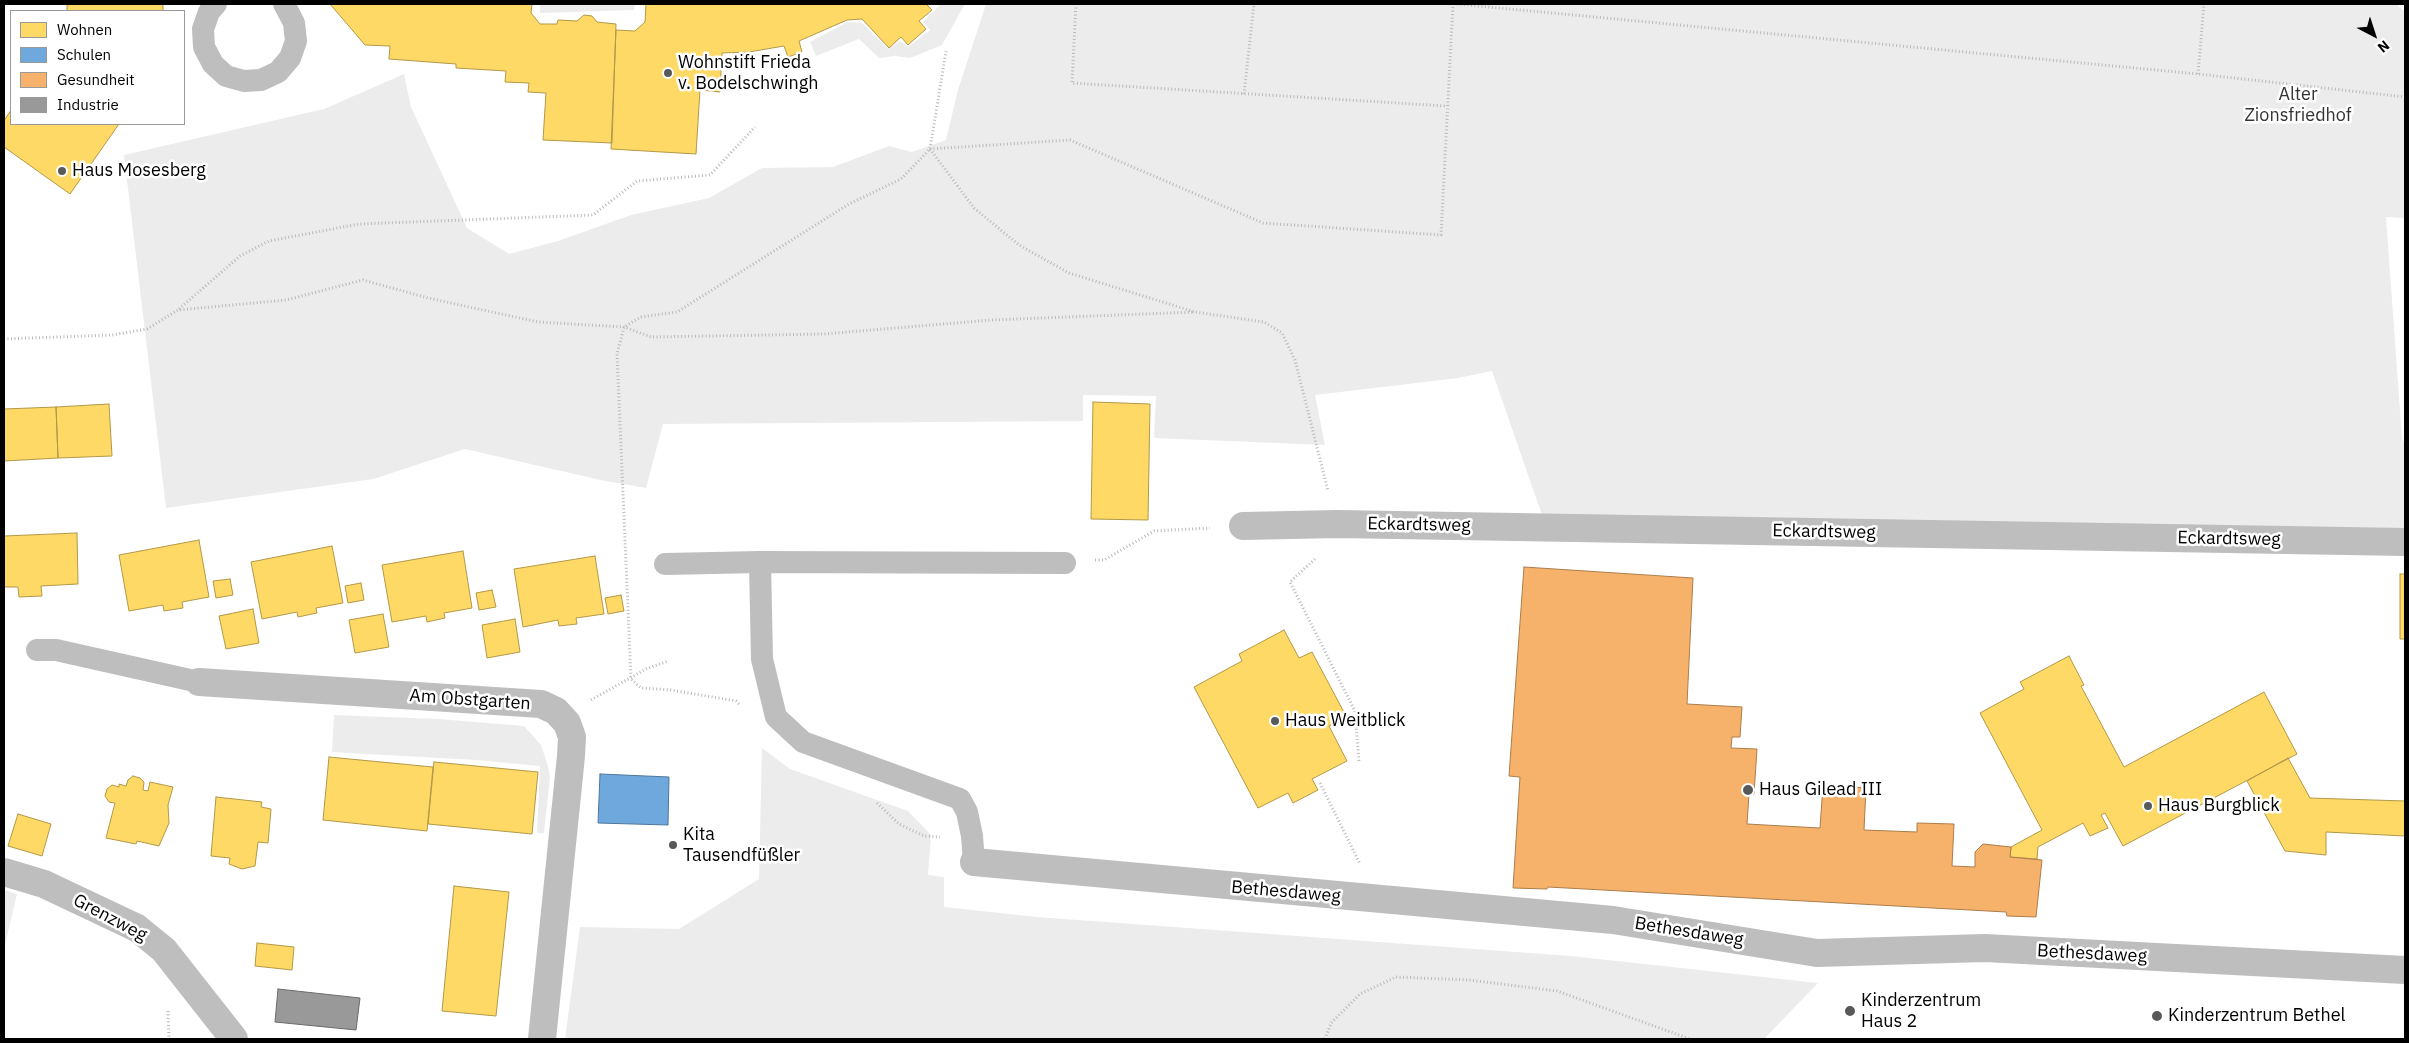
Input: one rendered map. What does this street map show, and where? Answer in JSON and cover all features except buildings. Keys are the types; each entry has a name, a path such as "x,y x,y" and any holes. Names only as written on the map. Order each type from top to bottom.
{"street":[{"name":"Eckardtsweg","path":"1243,526 1336,524 2405,542"},
{"name":"Am Obstgarten","path":"199,682 541,704 556,711 567,723"},
{"path":"542,1039 572,756 572,737 567,723"},
{"name":"Bethesdaweg","path":"974,862 1613,920 1817,953 1986,948 2405,970"},
{"name":"Grenzweg","path":"4,872 44,884 137,928 164,950 234,1039"}],"lane":[{"path":"216,4 209,12 203,29 204,48 212,64 226,76 244,82 261,80 278,72 290,58 296,41 294,22 284,4"},
{"path":"760,562 762,659 776,717 803,742 960,799 967,812 972,836 974,862"},
{"path":"665,564 760,562 1064,563"},
{"path":"37,650 56,650 199,682"}],"path":[{"path":"1076,4 1072,84 1446,106"},
{"path":"1244,94 1254,4"},
{"path":"930,149 1070,140 1263,223 1441,235 1446,106 1455,4 2198,74 2405,97"},
{"path":"2198,74 2204,4"},
{"path":"631,679 618,354 624,328 641,317 678,312 849,204 901,179 930,149 946,51"},
{"path":"4,339 112,335 147,328 178,310 240,256 269,241 359,224 593,215 637,181 710,175 755,127"},
{"path":"930,149 974,208 1019,245 1069,273 1195,312 1264,322 1282,333 1295,360 1336,524 1324,550 1290,582 1355,711 1359,762"},
{"path":"178,310 286,300 363,280 428,298 538,322 624,328 652,337 824,334 991,320 1195,312"},
{"path":"1064,563 1086,559 1104,560 1154,531 1243,526"},
{"path":"567,723 591,701 646,669 668,661"},
{"path":"1320,783 1378,900"},
{"path":"872,797 881,809 899,824 924,836 946,838"},
{"path":"1325,1039 1331,1023 1360,994 1396,977 1469,980 1557,991 1690,1039"}],"green space":[{"path":"540,4 635,4 634,10 540,13"},
{"path":"941,4 965,4 942,45 910,58 895,56 879,58 859,39 816,56 810,42 848,22 862,23 888,49 900,41 908,47 930,30 923,22"},
{"name":"Alter Zionsfriedhof","path":"986,4 2396,4 2405,12 2405,218 2386,217 2402,439 2405,443 2405,536 1543,518 1492,371 1458,378 1315,395 1325,445 1154,438 1156,396 1083,395 1083,421 663,424 646,488 605,481 465,449 373,479 166,508 124,155 324,109 404,74 411,107 467,228 509,254 558,241 631,215 709,198 762,168 833,167 889,146 912,152 946,140 958,90"},
{"path":"334,715 438,719 524,726 541,745 548,766 550,778 544,833 537,833 540,766 476,760 332,752"},
{"path":"762,748 790,769 908,811 931,835 928,875 944,877 944,907 1037,917 1571,956 1818,983 1764,1039 565,1039 580,927 679,929 759,879"},
{"path":"4,890 17,894 4,949"}],"place":[{"name":"Wohnstift Frieda v. Bodelschwingh","path":"668,73"},
{"name":"Haus Mosesberg","path":"62,171"},
{"name":"Haus Weitblick","path":"1275,721"},
{"name":"Haus Gilead III","path":"1748,790"},
{"name":"Haus Burgblick","path":"2148,806"},
{"name":"Kita Tausendfüßler","path":"673,845"},
{"name":"Kinderzentrum Haus 2","path":"1850,1011"},
{"name":"Kinderzentrum Bethel","path":"2157,1016"}]}
